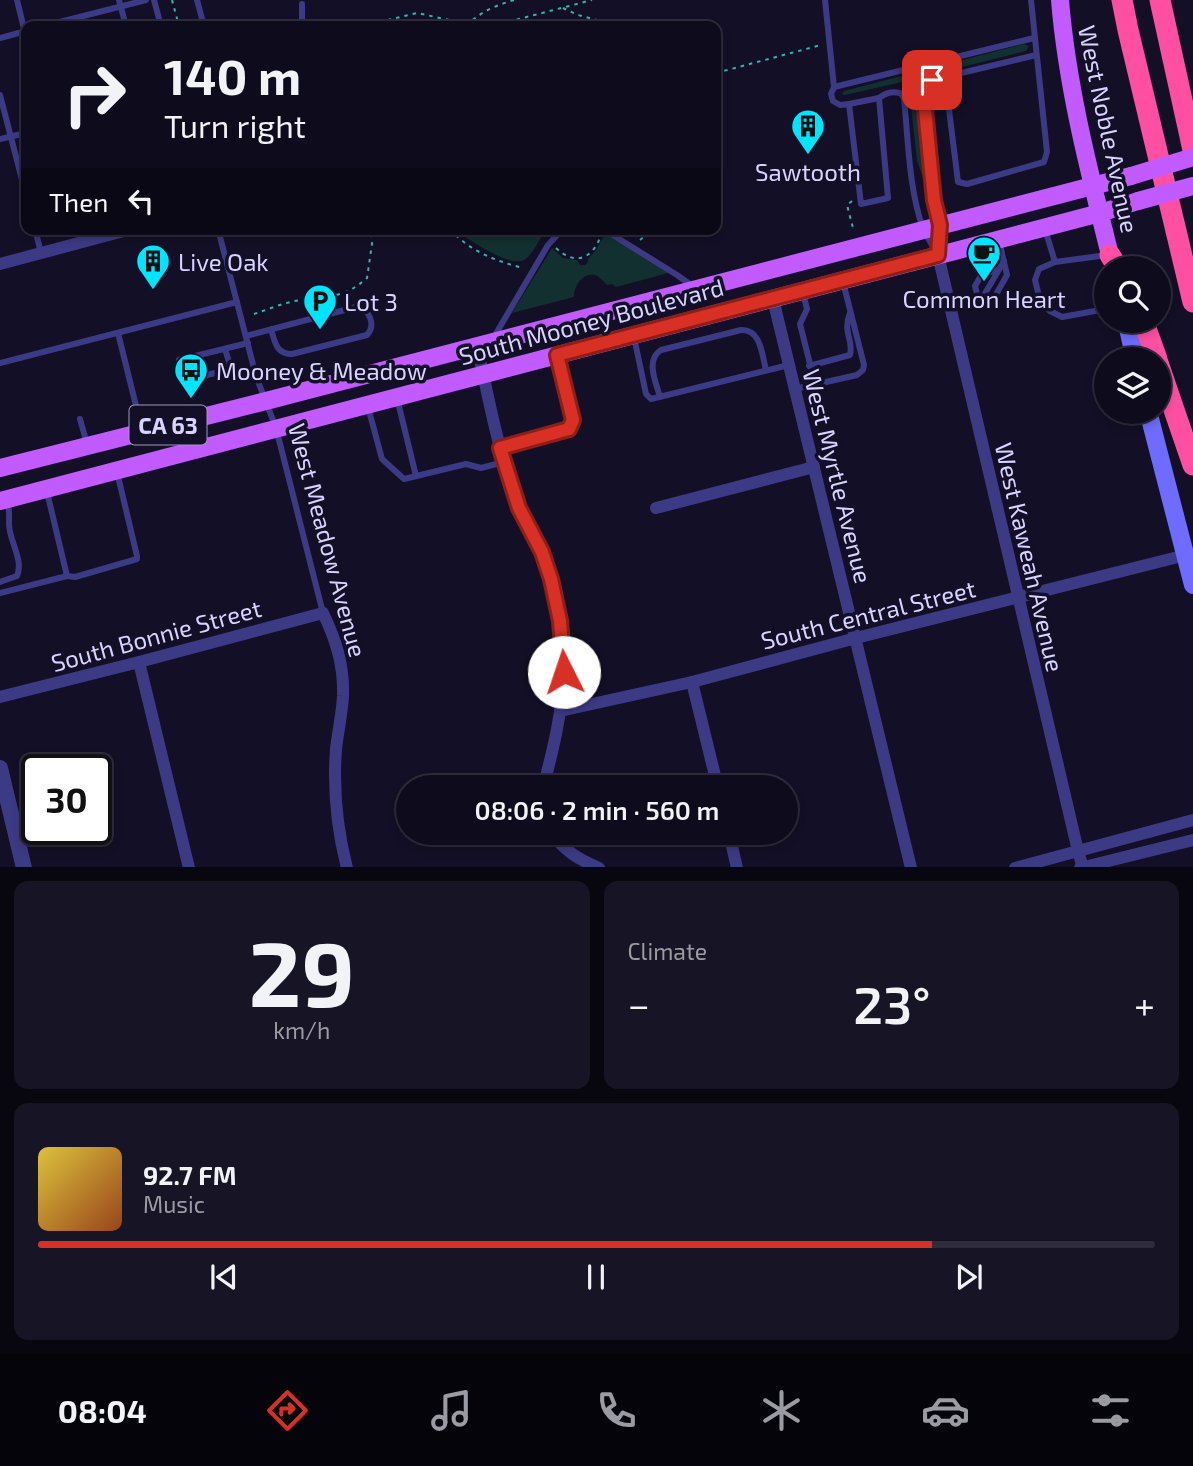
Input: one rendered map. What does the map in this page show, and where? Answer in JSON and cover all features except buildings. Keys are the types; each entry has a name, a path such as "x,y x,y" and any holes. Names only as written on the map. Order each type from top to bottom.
{"highway":[{"path":"1122,0 1193,302"},
{"path":"1160,0 1193,150"},
{"path":"1171,400 1193,465"}],"main road":[{"name":"West Noble Avenue","path":"1060,0 1074,101 1112,256"},
{"name":"South Mooney Boulevard","path":"0,468 1132,176 1193,157"},
{"name":"South Mooney Boulevard","path":"4,500 1100,213 1193,186"},
{"path":"1151,424 1193,585"}],"street":[{"path":"0,264 108,235"},
{"name":"West Kaweah Avenue","path":"938,255 1082,867"},
{"name":"West Myrtle Avenue","path":"773,299 911,867"},
{"path":"484,344 483,374 500,448 519,508 542,552 560,621 564,672 560,710 547,775"},
{"path":"656,508 814,467"},
{"name":"South Central Street","path":"560,710 692,682 1186,555"},
{"name":"South Bonnie Street","path":"0,697 323,613"},
{"name":"West Meadow Avenue","path":"323,613 336,641 343,676 336,750 335,798 346,867"},
{"path":"139,662 189,867"},
{"path":"692,682 715,775"},
{"path":"1,775 24,867"},
{"path":"1015,867 1193,820"},
{"path":"1082,867 1193,840"},
{"path":"560,845 575,856 599,867"},
{"path":"732,845 737,867"}],"lane":[{"path":"17,0 23,21"},
{"path":"61,21 120,3 146,0"},
{"path":"154,0 160,21"},
{"path":"197,0 203,21"},
{"path":"825,0 834,87 831,94 833,102 840,105 849,104 879,98 885,93 893,92 900,93 904,98 910,165 917,204 932,227 938,255"},
{"path":"945,77 958,182 967,184 1044,162 1047,152 1031,0"},
{"path":"120,3 125,21"},
{"path":"301,21 302,4"},
{"path":"0,38 21,34"},
{"path":"834,87 1034,38"},
{"path":"938,255 932,227 934,200 923,89 932,80 1036,55"},
{"path":"0,95 21,176"},
{"path":"849,104 861,204 888,198 879,98"},
{"path":"0,139 21,134"},
{"path":"1045,227 1055,262"},
{"path":"36,235 41,253"},
{"name":"West Meadow Avenue","path":"220,235 257,376 276,428 323,613"},
{"path":"484,344 557,235"},
{"path":"613,235 696,289"},
{"path":"950,309 994,298 1007,275 998,239"},
{"path":"979,302 1004,261"},
{"path":"1094,263 1055,262 1039,269 1035,280 1041,304 1050,311 1062,317 1094,311"},
{"path":"979,302 975,286 982,274 998,270"},
{"path":"795,389 857,375 863,370 842,281"},
{"path":"802,291 807,309 800,324 809,366 817,384"},
{"path":"0,363 237,302"},
{"path":"225,348 230,365 227,369 187,380 183,378 179,360 225,348 271,329 356,307 367,311 372,327 367,335 292,354 279,351 271,329"},
{"path":"809,366 850,355 846,323 850,313"},
{"path":"658,398 652,364 656,354 728,333 745,329 754,333 766,370"},
{"path":"118,333 143,432"},
{"path":"633,335 648,398 658,398 789,365"},
{"path":"500,448 569,429 572,425 557,355"},
{"path":"397,397 416,476"},
{"path":"368,405 382,459 404,479 466,464 481,467 504,461"},
{"path":"80,419 87,446"},
{"path":"0,593 67,576 75,577 137,559 117,470"},
{"path":"46,488 67,576"},
{"path":"0,582 16,576 20,565 9,524 10,511 4,500"}],"path":[{"path":"172,0 178,21"},
{"path":"473,21 488,10 514,0"},
{"path":"574,0 575,5"},
{"path":"511,21 592,0"},
{"path":"562,8 597,21"},
{"path":"383,21 417,13 452,21"},
{"path":"721,72 829,43"},
{"path":"853,228 847,205 860,196"},
{"path":"254,314 300,300 337,296 357,287 367,278 371,235"},
{"path":"456,235 477,251 504,264 524,269"},
{"path":"550,242 566,257 579,258 586,256 596,247 601,235"},
{"path":"640,240 646,235"}],"green space":[{"path":"1024,44 1029,46 1026,51 926,76 918,81 915,88 925,183 917,161 909,88 906,84 902,82 842,94 844,91"},
{"path":"542,235 530,254 524,260 518,261 493,254 464,236"},
{"path":"607,235 672,272 616,287 607,285 598,276 588,275 578,284 574,297 512,313 552,248 563,258 577,260 580,265 585,265"}],"place":[{"name":"Sawtooth","path":"808,156"},
{"name":"Common Heart","path":"984,283"},
{"name":"Live Oak","path":"153,291"},
{"name":"Lot 3","path":"320,331"},
{"name":"Mooney & Meadow","path":"191,400"}],"route":[{"path":"564,672 560,621 551,579 542,552 519,508 500,448 569,429 572,425 557,355 938,255 940,225 934,200 923,89 932,80"}]}
